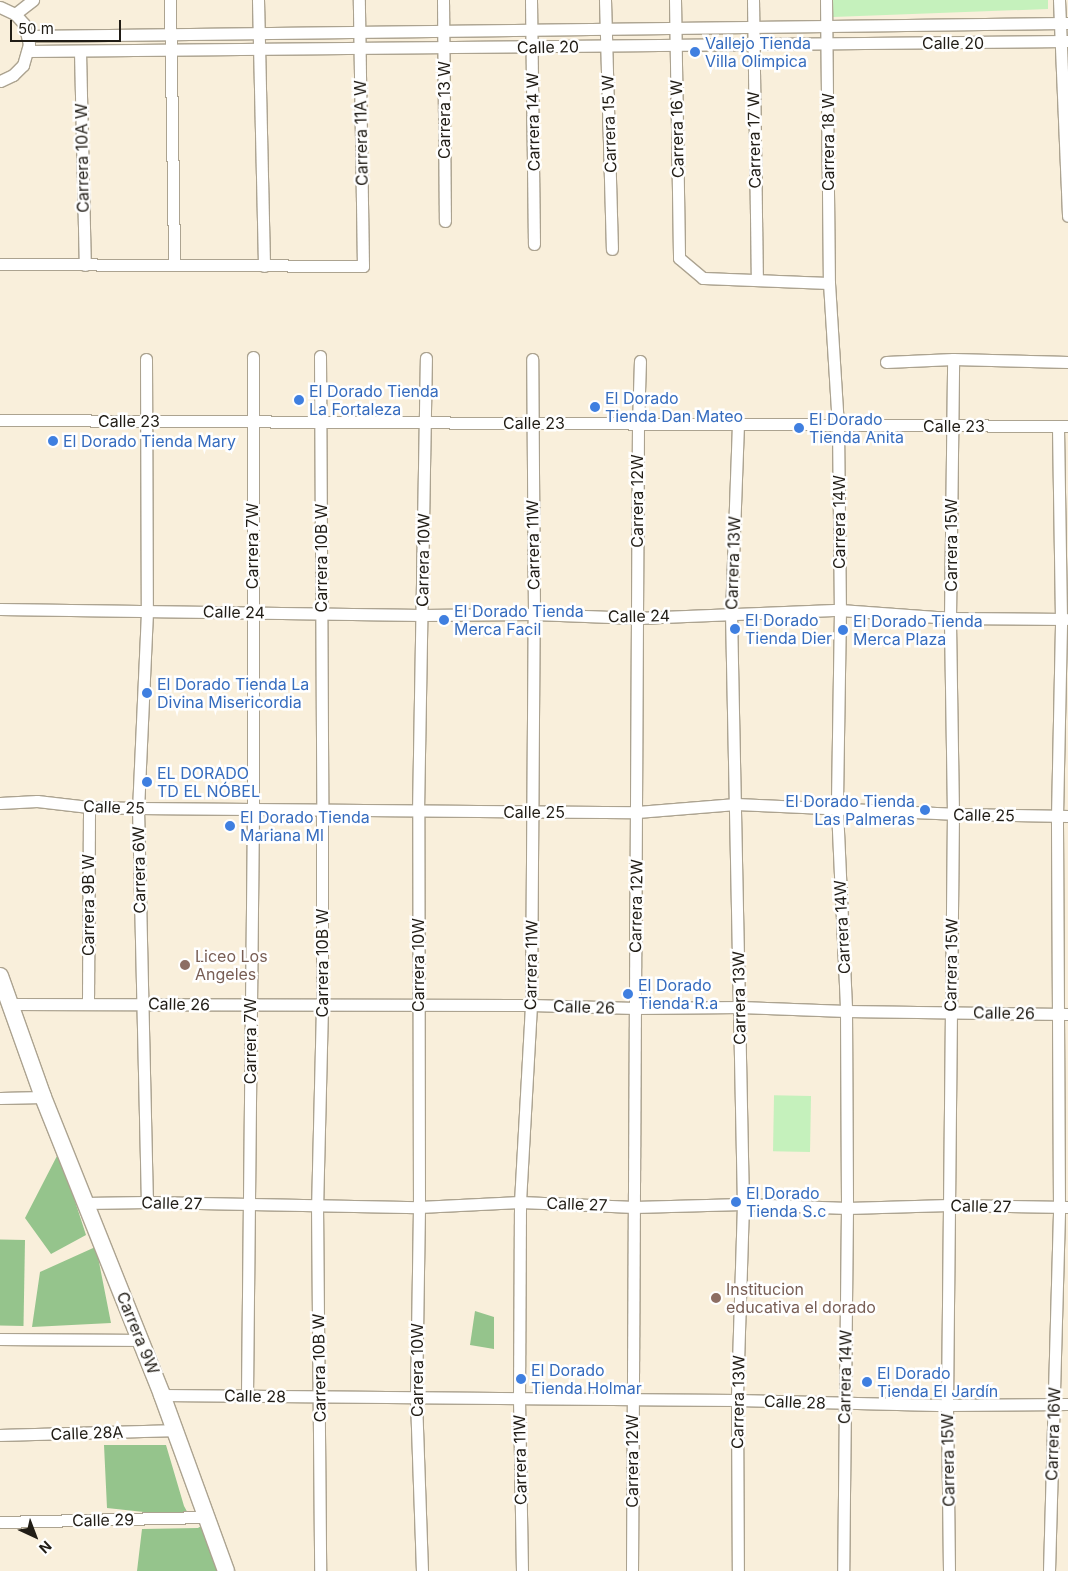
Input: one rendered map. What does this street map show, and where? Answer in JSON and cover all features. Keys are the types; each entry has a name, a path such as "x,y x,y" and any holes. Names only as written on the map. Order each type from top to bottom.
{"main road":[{"name":"Carrera 9W","path":"0,976 43,1097 162,1395 226,1571"}],"street":[{"path":"0,81 13,75 23,65 28,52 28,36 24,24 15,14 0,7 9,0"},
{"path":"15,14 32,0"},
{"path":"170,0 174,265"},
{"path":"0,264 264,266 258,0"},
{"name":"Carrera 11A W","path":"264,266 363,266 359,0"},
{"name":"Carrera 13 W","path":"443,0 445,221"},
{"name":"Carrera 14 W","path":"532,0 534,244"},
{"name":"Carrera 15 W","path":"605,0 612,249"},
{"name":"Carrera 16 W","path":"675,0 679,258 703,278 757,279"},
{"name":"Carrera 17 W","path":"753,0 757,279"},
{"name":"Carrera 18 W","path":"826,0 829,283"},
{"path":"1059,0 1064,23 1065,42 1068,216"},
{"name":"Calle 20","path":"28,36 1064,23"},
{"path":"985,24 986,42"},
{"path":"915,43 916,25"},
{"name":"Calle 20","path":"28,52 1065,42"},
{"name":"Carrera 10A W","path":"80,51 85,265"},
{"path":"757,279 829,283"},
{"name":"Carrera 14W","path":"829,283 834,328 838,425 840,610 837,809 846,1011 847,1208 843,1571"},
{"name":"Carrera 10B W","path":"320,356 322,1006 317,1204 320,1571"},
{"name":"Carrera 7W","path":"247,1394 253,809 253,357"},
{"name":"Carrera 10W","path":"422,1571 416,1399 419,1206 418,812 426,358"},
{"path":"886,362 953,358 1068,362"},
{"name":"Carrera 15W","path":"949,1571 947,1405 953,814 950,618 953,358"},
{"name":"Carrera 6W","path":"146,359 147,612 138,808 147,1202"},
{"name":"Carrera 11W","path":"522,1571 519,1398 520,1202 531,1005 534,614 532,359"},
{"name":"Carrera 12W","path":"632,1571 638,424 640,361"},
{"name":"Calle 23","path":"0,420 1063,426"},
{"name":"Carrera 13W","path":"738,424 731,613 743,1204 737,1400 738,1571"},
{"name":"Carrera 16W","path":"1049,1571 1063,1207 1063,426"},
{"name":"Calle 24","path":"0,609 422,615 534,614 637,618 840,610 950,618 1064,619"},
{"name":"Calle 25","path":"0,803 37,802 89,807 418,812 637,812 736,804 953,814 1062,816"},
{"name":"Carrera 9B W","path":"88,1003 89,807"},
{"name":"Calle 26","path":"10,1004 88,1003 251,1006 531,1005 635,1008 740,1007 846,1011 1062,1014"},
{"path":"0,1098 43,1097"},
{"name":"Calle 27","path":"85,1204 147,1202 419,1206 520,1202 634,1207 743,1204 847,1208 949,1205 1063,1207"},
{"path":"0,1339 140,1340"},
{"name":"Calle 28","path":"162,1395 247,1394 416,1399 737,1400 947,1405 1068,1404"},
{"name":"Calle 28A","path":"0,1435 174,1430"},
{"name":"Calle 29","path":"0,1522 206,1517"}],"green space":[{"path":"833,0 1048,0 1048,9 833,17"},
{"path":"774,1095 811,1096 810,1152 773,1151"},
{"path":"58,1154 76,1180 73,1195 86,1235 51,1254 25,1218"},
{"path":"0,1240 25,1240 23,1326 0,1326"},
{"path":"102,1244 98,1257 111,1323 32,1327 40,1272"},
{"path":"475,1311 494,1317 494,1349 470,1345"},
{"path":"104,1445 166,1445 184,1506 190,1517 107,1508"},
{"path":"206,1523 224,1571 137,1571 142,1529 198,1528"}],"place":[{"name":"Vallejo Tienda Villa Olimpica","path":"695,52"},
{"name":"El Dorado Tienda La Fortaleza","path":"299,400"},
{"name":"El Dorado Tienda Dan Mateo","path":"595,407"},
{"name":"El Dorado Tienda Anita","path":"799,428"},
{"name":"El Dorado Tienda Mary","path":"53,441"},
{"name":"El Dorado Tienda Merca Facil","path":"444,620"},
{"name":"El Dorado Tienda Dier","path":"735,629"},
{"name":"El Dorado Tienda Merca Plaza","path":"843,630"},
{"name":"El Dorado Tienda La Divina Misericordia","path":"147,693"},
{"name":"EL DORADO TD EL NÓBEL","path":"147,782"},
{"name":"El Dorado Tienda Las Palmeras","path":"925,810"},
{"name":"El Dorado Tienda Mariana Ml","path":"230,826"},
{"name":"Liceo Los Angeles","path":"185,965"},
{"name":"El Dorado Tienda R.a","path":"628,994"},
{"name":"El Dorado Tienda S.c","path":"736,1202"},
{"name":"Institucion educativa el dorado","path":"716,1298"},
{"name":"El Dorado Tienda Holmar","path":"521,1379"},
{"name":"El Dorado Tienda El Jardín","path":"867,1382"}]}
